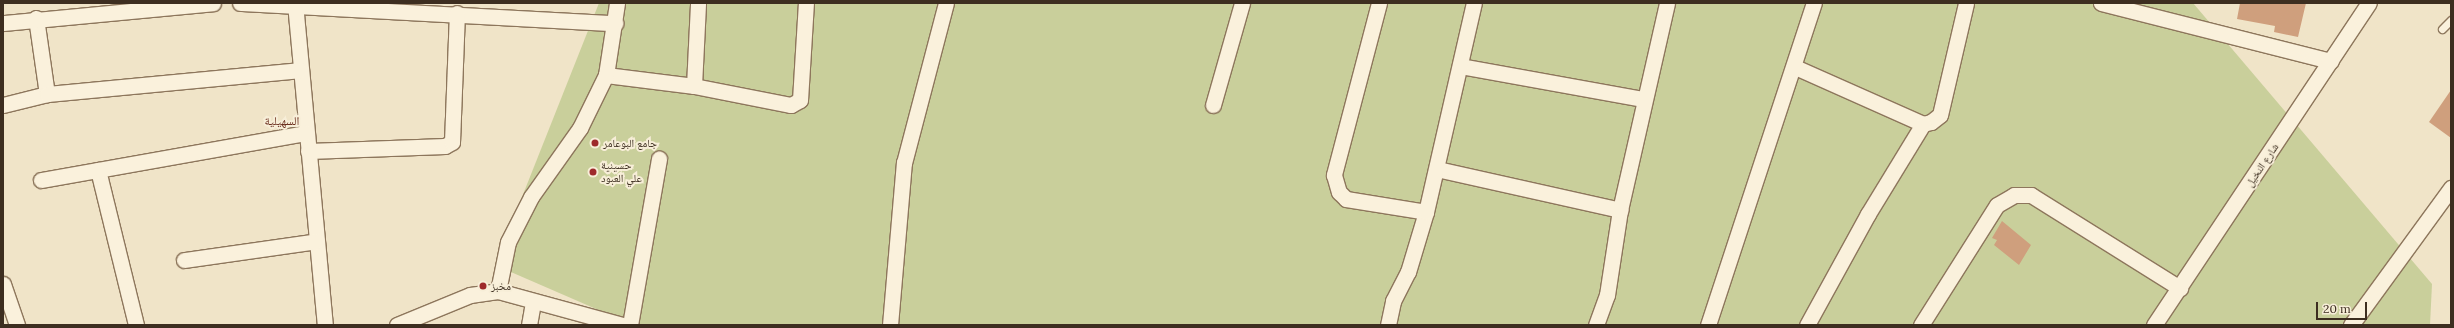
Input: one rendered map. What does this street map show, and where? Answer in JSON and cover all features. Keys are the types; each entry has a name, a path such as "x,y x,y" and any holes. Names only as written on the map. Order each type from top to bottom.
{"street":[{"path":"3,23 36,18 213,3"},
{"path":"240,3 295,3 615,23"},
{"path":"295,3 299,70 325,325"},
{"path":"498,291 511,236 530,197 580,128 606,75 617,3"},
{"path":"694,86 698,3"},
{"path":"606,75 694,86 791,105 800,100 806,3"},
{"path":"890,325 904,163 946,3"},
{"path":"1213,105 1242,3"},
{"path":"1379,3 1334,175 1339,192 1346,199 1426,212"},
{"path":"1388,325 1389,311 1408,272 1426,212 1474,3"},
{"path":"1596,325 1607,295 1620,210 1643,99 1667,3"},
{"path":"1708,325 1795,67 1814,3"},
{"path":"1808,325 1868,214 1924,124 1940,115 1966,3"},
{"path":"2101,3 2331,61"},
{"name":"شارع النخيل","path":"2154,325 2369,3"},
{"path":"308,150 445,146 452,142 457,13"},
{"path":"36,18 46,94"},
{"path":"1460,66 1643,99"},
{"path":"1795,67 1924,124"},
{"path":"3,105 46,94 299,70"},
{"path":"41,180 306,134"},
{"path":"630,325 659,159"},
{"path":"1437,169 1620,210"},
{"path":"98,170 136,325"},
{"path":"2351,325 2451,188"},
{"path":"1921,325 1997,206 2014,195 2030,195 2180,288"},
{"path":"184,260 317,242"},
{"path":"3,284 17,325"},
{"path":"403,324 470,295 498,291 533,302 622,325"},
{"path":"529,325 533,302"}],"lane":[{"path":"2442,29 2451,20"}],"green space":[{"path":"599,3 2193,3 2432,284 2430,325 633,325 495,265"}],"building":[{"path":"2240,3 2306,3 2298,37 2274,32 2275,26 2237,19"},
{"path":"2451,90 2451,138 2429,122"},
{"path":"2002,221 2031,245 2019,265 1994,245 1997,240 1992,238"}],"place":[{"name":"جامع البوعامر","path":"595,143"},
{"name":"حسينية علي العبود","path":"593,172"},
{"name":"مخبز","path":"483,286"}],"district":[{"name":"السهيلية","path":"282,121"}]}
